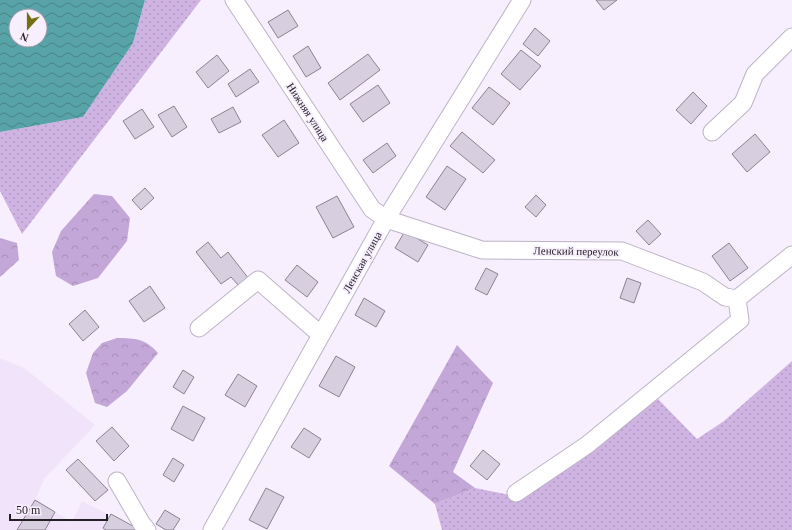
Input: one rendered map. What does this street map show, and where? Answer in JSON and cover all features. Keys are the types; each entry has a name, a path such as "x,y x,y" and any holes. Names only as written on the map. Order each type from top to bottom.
{"street":[{"name":"Нижняя улица","path":"234,0 372,209 386,219"},
{"name":"Ленская улица","path":"212,530 386,219 522,0"},
{"path":"712,132 743,103 755,74 792,37"},
{"name":"Ленский переулок","path":"386,219 482,250 622,252 703,282 725,297 737,300"},
{"path":"516,493 587,445 740,320 737,300 792,256"},
{"path":"199,328 258,280 321,335"},
{"path":"117,481 147,530"}],"shaded area":[{"path":"145,0 201,0 22,234 0,191 0,132 83,117 133,43"},
{"path":"0,358 24,368 95,425 44,479 35,500 72,522 82,501 140,530 0,530"},
{"path":"792,361 792,530 442,530 435,504 475,488 520,497 658,399 697,439 724,421"}],"green space":[{"path":"94,194 112,196 130,218 127,241 98,278 73,286 56,276 52,252 61,231"},
{"path":"0,238 17,243 19,260 0,277"},
{"path":"117,338 140,340 154,348 158,353 127,391 107,407 95,403 86,373 93,353 102,343"},
{"path":"457,345 493,383 453,472 475,488 435,504 389,466"}],"water":[{"path":"0,0 145,0 133,43 83,117 0,132"}],"building":[{"path":"596,0 617,0 604,10"},
{"path":"288,10 298,26 278,38 268,22"},
{"path":"535,28 550,41 538,56 523,44"},
{"path":"308,46 321,68 306,77 293,56"},
{"path":"521,50 541,66 520,90 501,74"},
{"path":"368,54 380,70 340,100 328,83"},
{"path":"217,55 229,71 208,88 196,72"},
{"path":"250,69 259,82 236,97 228,84"},
{"path":"378,85 390,103 363,122 350,104"},
{"path":"489,87 510,103 493,125 472,108"},
{"path":"693,92 707,106 691,124 676,110"},
{"path":"174,106 187,127 172,137 158,115"},
{"path":"233,107 241,122 219,133 211,119"},
{"path":"142,109 154,127 135,139 123,121"},
{"path":"284,120 299,143 278,157 262,135"},
{"path":"462,132 495,160 483,173 450,146"},
{"path":"755,134 770,152 747,172 732,154"},
{"path":"387,143 396,156 373,173 363,160"},
{"path":"447,166 466,179 445,210 426,197"},
{"path":"145,188 154,198 141,210 132,200"},
{"path":"536,195 546,205 536,217 525,207"},
{"path":"337,196 354,227 333,238 316,207"},
{"path":"648,220 661,234 649,245 636,231"},
{"path":"405,231 428,245 418,262 395,248"},
{"path":"208,242 221,258 228,252 249,279 239,286 231,277 221,284 196,252"},
{"path":"729,243 748,268 730,281 712,256"},
{"path":"297,265 318,282 307,297 285,280"},
{"path":"486,268 498,274 487,295 475,289"},
{"path":"627,278 641,283 634,303 620,298"},
{"path":"150,286 165,308 144,322 129,301"},
{"path":"364,298 385,311 376,327 355,315"},
{"path":"85,310 99,327 83,341 69,324"},
{"path":"336,356 355,367 339,397 319,386"},
{"path":"183,370 194,377 184,394 173,387"},
{"path":"238,374 257,386 245,407 225,395"},
{"path":"183,406 205,418 193,441 171,429"},
{"path":"112,427 129,446 114,461 96,441"},
{"path":"304,428 321,439 309,458 291,447"},
{"path":"483,450 500,464 487,480 470,466"},
{"path":"173,458 184,465 174,482 163,475"},
{"path":"78,459 108,490 95,501 66,470"},
{"path":"266,488 284,497 267,529 249,520"},
{"path":"35,500 55,512 45,530 17,530"},
{"path":"165,510 180,519 173,530 166,530 156,524"},
{"path":"111,514 140,530 106,530 103,528"}]}
